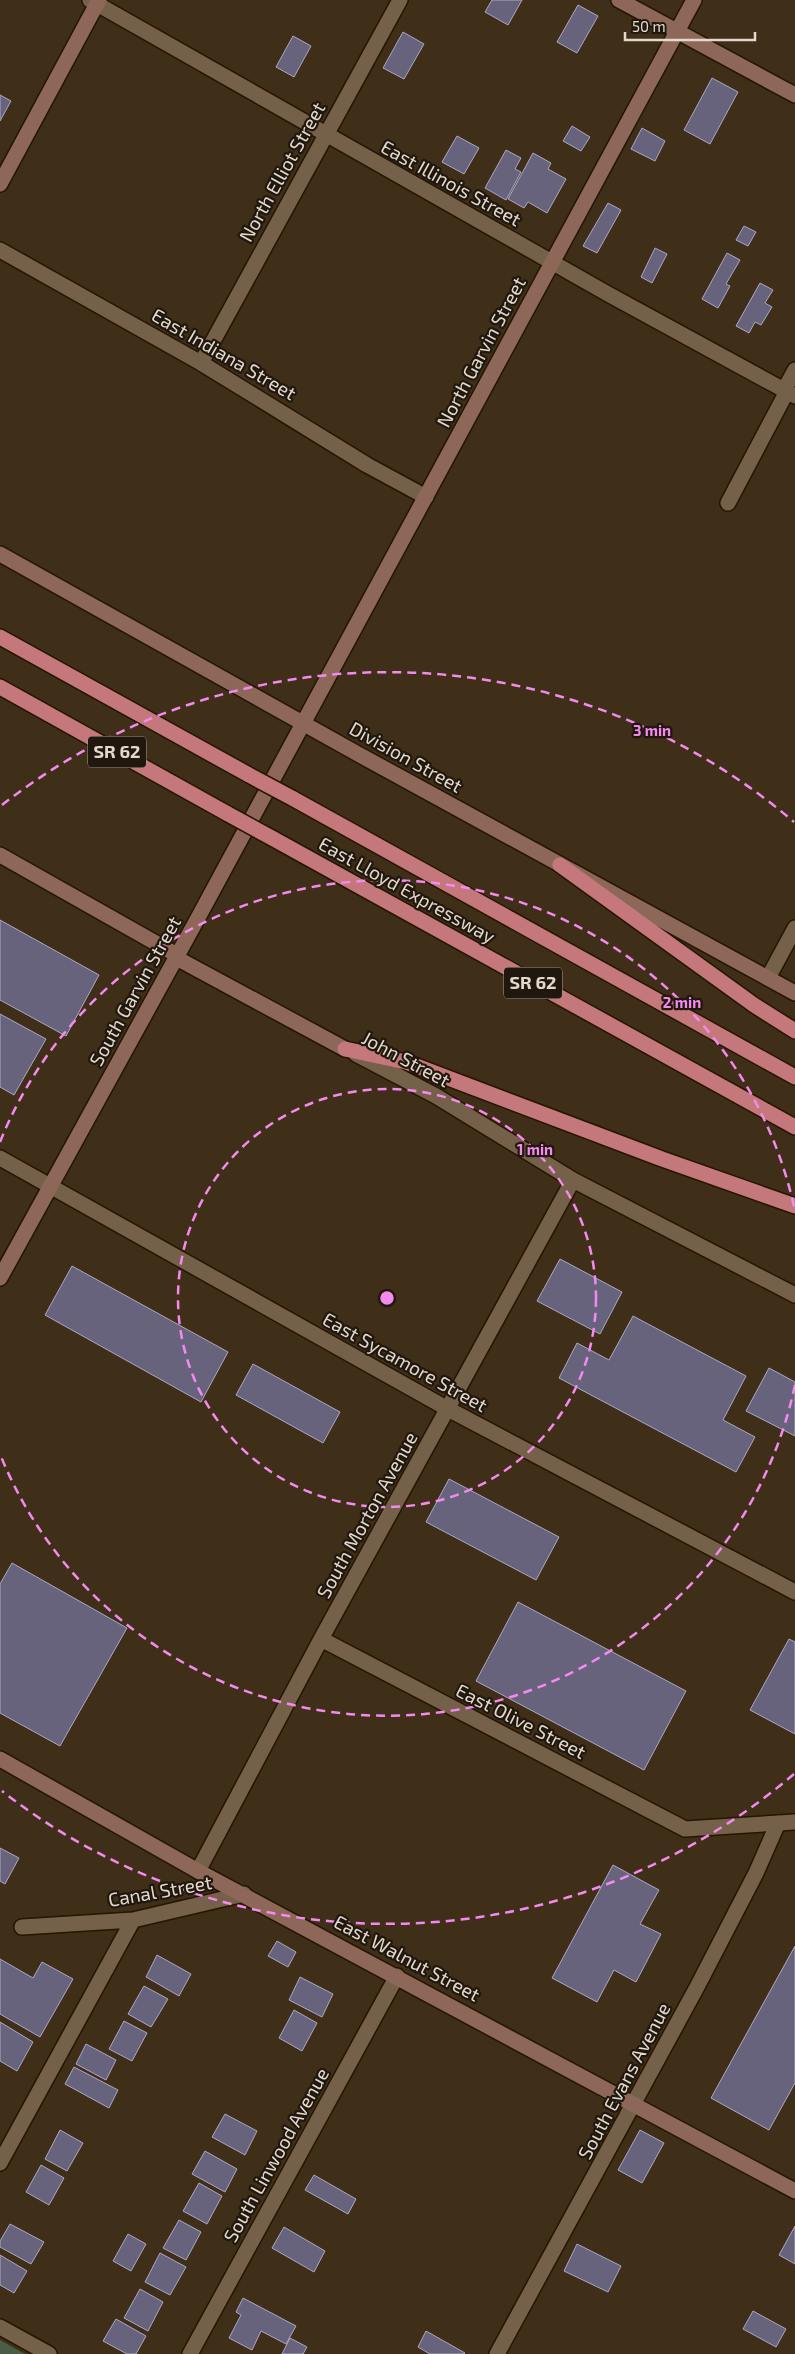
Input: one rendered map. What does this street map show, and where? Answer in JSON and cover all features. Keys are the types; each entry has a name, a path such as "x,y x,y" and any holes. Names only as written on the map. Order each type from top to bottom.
{"highway":[{"name":"East Lloyd Expressway","path":"0,637 795,1077"},
{"name":"East Lloyd Expressway","path":"3,688 795,1127"},
{"path":"560,864 754,1005 795,1031"},
{"path":"345,1049 406,1062 662,1159 795,1206"}],"main road":[{"path":"619,0 795,95"},
{"name":"North Garvin Street","path":"303,723 694,0"},
{"path":"0,184 95,1"},
{"name":"Division Street","path":"0,554 795,993"},
{"name":"South Garvin Street","path":"0,1278 303,723"},
{"name":"John Street","path":"0,855 177,955 182,961 345,1049"},
{"name":"East Walnut Street","path":"0,1759 198,1870 795,2191"}],"street":[{"name":"North Elliot Street","path":"201,363 400,0"},
{"name":"East Illinois Street","path":"95,1 325,135 552,263 790,393"},
{"name":"East Indiana Street","path":"0,250 201,363 367,465 426,496"},
{"path":"728,503 784,397 790,393 795,370"},
{"path":"768,978 795,928"},
{"name":"John Street","path":"345,1049 436,1096 574,1180 795,1295"},
{"name":"East Sycamore Street","path":"0,1158 448,1409 795,1592"},
{"name":"South Morton Avenue","path":"198,1870 321,1639 574,1180"},
{"name":"East Olive Street","path":"321,1639 686,1829 778,1823"},
{"path":"778,1823 795,1822"},
{"name":"South Evans Avenue","path":"497,2354 635,2104 756,1873 778,1823"},
{"name":"Canal Street","path":"22,1927 133,1920 244,1894"},
{"path":"0,2163 133,1920"},
{"name":"South Linwood Avenue","path":"190,2354 397,1976"},
{"path":"0,2327 50,2354"}],"green space":[{"path":"0,2340 25,2354 0,2354"}],"building":[{"path":"492,0 522,0 508,25 485,12"},
{"path":"578,5 598,16 577,53 557,42"},
{"path":"403,32 424,44 404,79 383,68"},
{"path":"293,36 311,46 294,77 276,67"},
{"path":"712,78 738,92 710,144 684,130"},
{"path":"0,95 11,101 0,121"},
{"path":"572,126 590,137 581,151 563,141"},
{"path":"642,128 665,141 655,161 631,149"},
{"path":"457,136 479,148 464,174 442,162"},
{"path":"506,150 521,158 515,169 521,172 506,200 485,188"},
{"path":"533,153 551,163 548,169 566,179 547,213 528,202 524,208 508,199"},
{"path":"608,203 621,210 597,253 583,246"},
{"path":"744,226 756,232 748,246 736,240"},
{"path":"655,248 667,254 652,283 641,277"},
{"path":"727,253 740,260 726,284 730,286 718,308 702,299"},
{"path":"760,283 773,290 765,303 772,307 761,325 755,322 749,333 736,326"},
{"path":"0,920 99,975 66,1036 0,1000"},
{"path":"0,1014 46,1039 14,1095 0,1087"},
{"path":"560,1259 622,1292 600,1334 537,1301"},
{"path":"72,1266 228,1352 201,1402 45,1315"},
{"path":"633,1316 746,1376 723,1420 755,1437 736,1472 559,1378 577,1343 609,1360"},
{"path":"253,1364 340,1412 323,1443 236,1395"},
{"path":"769,1368 795,1382 795,1436 746,1411"},
{"path":"449,1479 559,1537 536,1580 426,1522"},
{"path":"12,1563 127,1628 60,1746 0,1713 0,1584"},
{"path":"518,1602 686,1691 644,1770 476,1681"},
{"path":"789,1639 795,1642 795,1734 750,1710"},
{"path":"0,1848 19,1858 5,1884 0,1881"},
{"path":"613,1865 659,1890 640,1924 661,1934 636,1982 614,1970 597,2002 552,1978"},
{"path":"277,1941 296,1952 288,1967 268,1956"},
{"path":"795,1946 795,2083 769,2130 711,2098"},
{"path":"157,1955 191,1974 179,1996 146,1977"},
{"path":"0,1959 33,1978 42,1962 73,1979 40,2037 0,2014"},
{"path":"300,1977 333,1994 322,2017 289,2000"},
{"path":"144,1986 168,1999 151,2027 128,2014"},
{"path":"294,2010 317,2023 302,2051 279,2038"},
{"path":"124,2021 147,2033 132,2061 109,2049"},
{"path":"0,2022 33,2042 17,2071 0,2061"},
{"path":"86,2044 116,2060 106,2080 76,2064"},
{"path":"74,2067 118,2090 109,2108 65,2084"},
{"path":"225,2114 257,2131 245,2155 212,2137"},
{"path":"60,2130 83,2143 67,2171 45,2159"},
{"path":"640,2130 664,2143 642,2183 618,2170"},
{"path":"205,2151 237,2169 225,2192 192,2174"},
{"path":"41,2165 64,2178 49,2205 26,2192"},
{"path":"314,2175 356,2199 348,2214 305,2190"},
{"path":"199,2183 222,2196 207,2224 183,2211"},
{"path":"179,2220 201,2232 186,2260 163,2248"},
{"path":"10,2224 44,2242 31,2264 0,2247 0,2241"},
{"path":"795,2226 795,2264 779,2255"},
{"path":"284,2227 325,2251 314,2272 272,2248"},
{"path":"128,2234 146,2244 131,2271 113,2261"},
{"path":"577,2244 621,2266 608,2292 564,2271"},
{"path":"160,2253 186,2267 170,2295 145,2282"},
{"path":"0,2255 27,2271 14,2293 0,2285"},
{"path":"140,2289 163,2302 148,2331 124,2318"},
{"path":"243,2298 296,2326 286,2344 261,2331 252,2350 229,2338 241,2315 236,2312"},
{"path":"753,2311 786,2329 776,2347 743,2329"},
{"path":"116,2319 146,2336 136,2354 127,2354 103,2341"},
{"path":"426,2331 465,2353 430,2354 418,2347"},
{"path":"290,2338 307,2347 303,2354 282,2354"}]}
